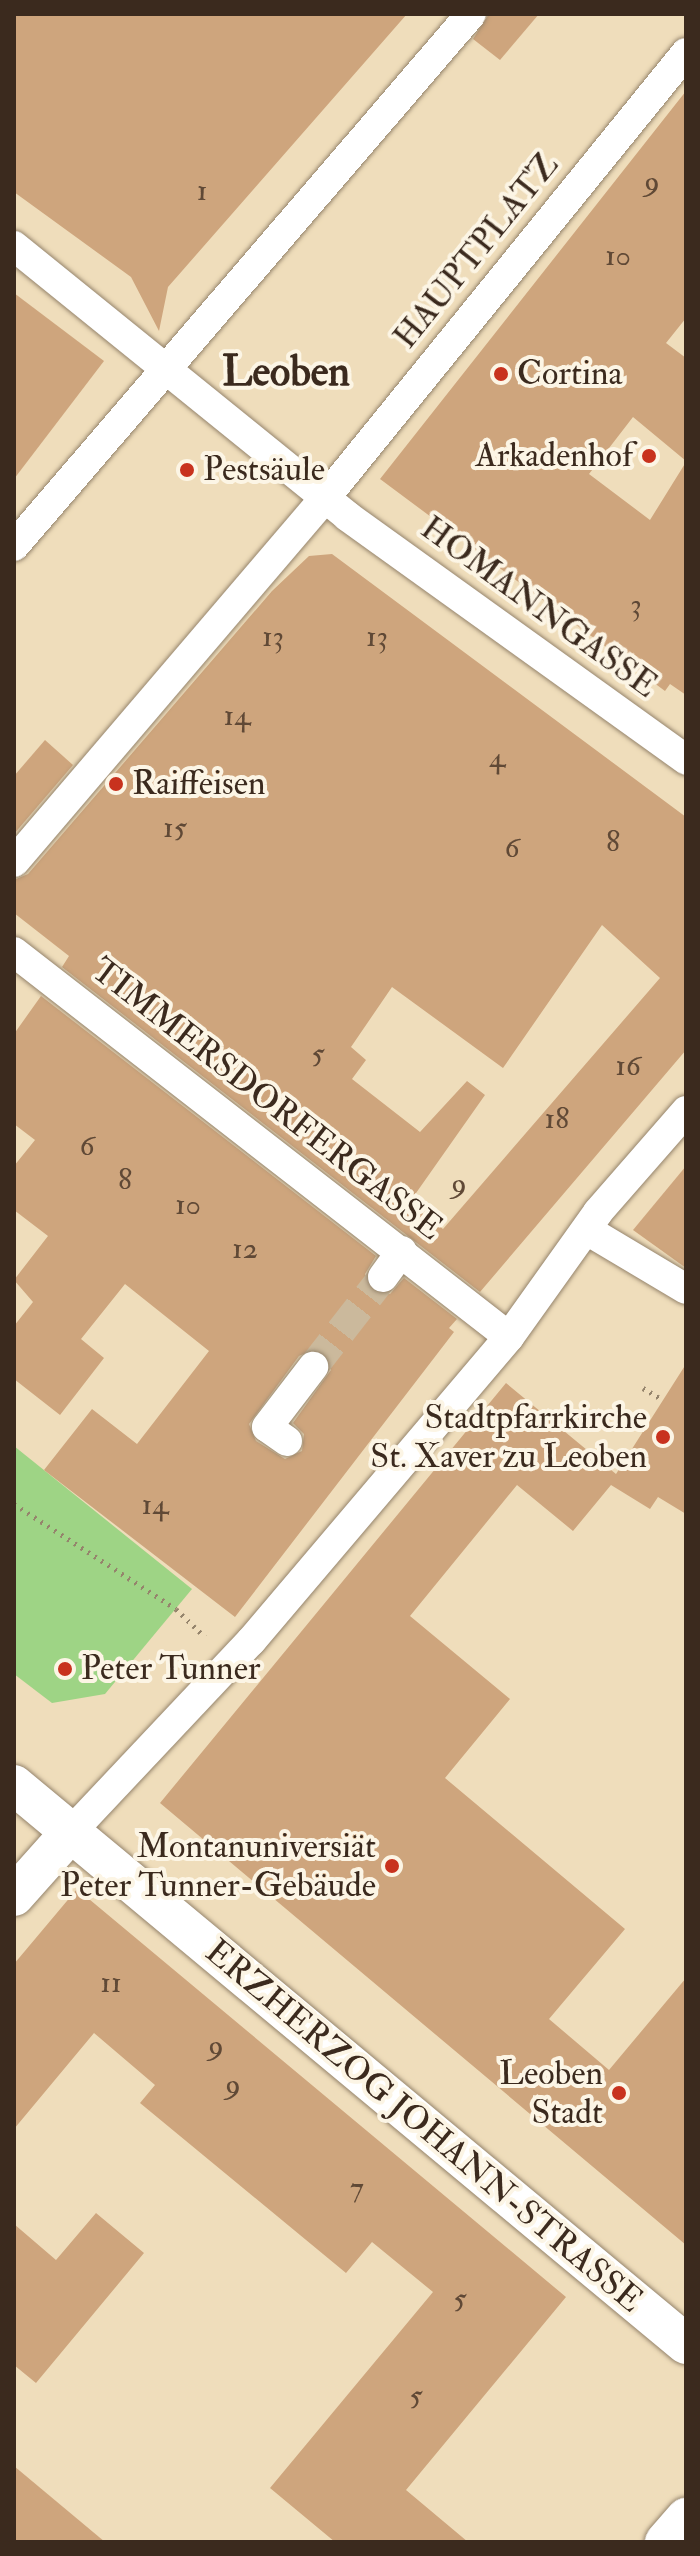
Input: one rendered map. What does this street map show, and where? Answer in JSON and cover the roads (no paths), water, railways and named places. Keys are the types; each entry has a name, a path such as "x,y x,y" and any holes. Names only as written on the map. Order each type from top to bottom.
{"street":[{"path":"14,546 165,364 471,14"},
{"name":"HAUPTPLATZ","path":"14,862 336,507 686,53"},
{"path":"14,246 135,339 336,507"},
{"name":"HOMANNGASSE","path":"336,507 686,760"},
{"name":"TIMMERSDORFERGASSE","path":"14,952 509,1337"},
{"path":"14,1896 232,1662 489,1365 593,1221 686,1111"},
{"path":"593,1221 686,1289"},
{"path":"383,1277 402,1251"},
{"path":"287,1441 267,1427 313,1367"},
{"name":"ERZHERZOG JOHANN-STRASSE","path":"14,1785 679,2324"},
{"path":"665,2542 686,2518"}],"tunnel":[{"path":"313,1367 383,1277"}],"place":[{"name":"Cortina","path":"501,374"},
{"name":"Arkadenhof","path":"649,456"},
{"name":"Pestsäule","path":"187,470"},
{"name":"Raiffeisen","path":"116,784"},
{"name":"Stadtpfarrkirche St. Xaver zu Leoben","path":"663,1437"},
{"name":"Peter Tunner","path":"65,1669"},
{"name":"Montanuniversiät Peter Tunner-Gebäude","path":"392,1866"},
{"name":"Leoben Stadt","path":"619,2093"}],"district":[{"name":"Leoben","path":"286,372"}]}
